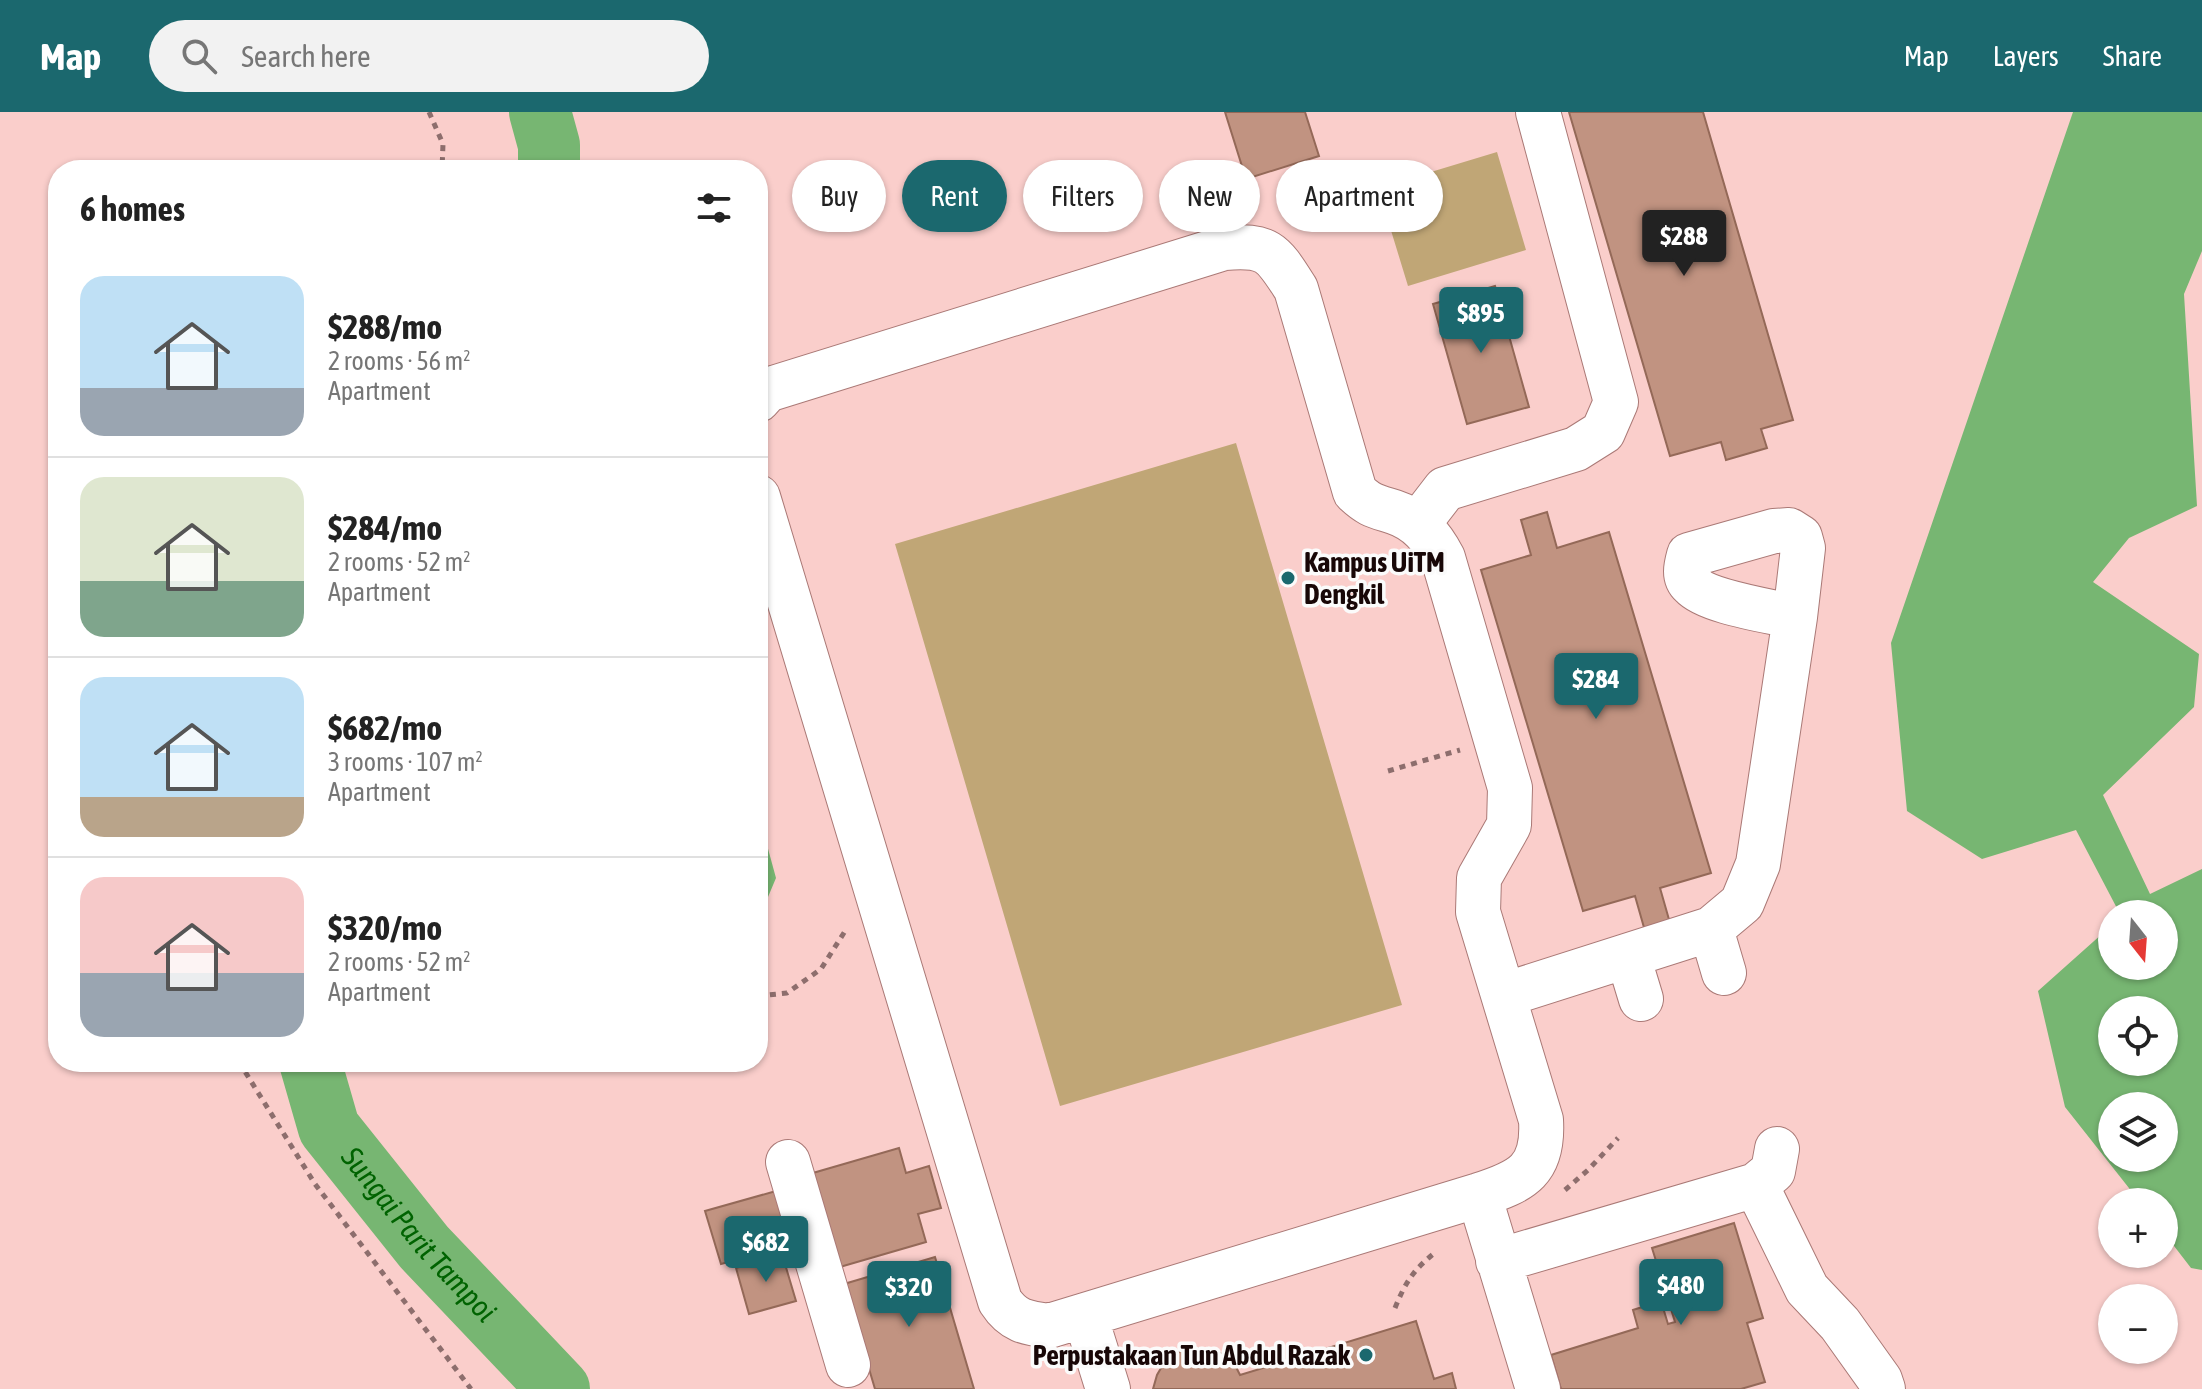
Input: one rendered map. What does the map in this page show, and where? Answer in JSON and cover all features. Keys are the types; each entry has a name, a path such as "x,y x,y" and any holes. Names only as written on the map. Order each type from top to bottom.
{"lane":[{"path":"1418,524 1445,489 1576,449 1603,432 1616,402 1538,112"},
{"path":"768,390 1224,248 1254,246 1277,260 1296,289 1355,492 1371,507 1396,512 1418,524 1433,539 1443,558 1510,788 1509,825 1479,878 1478,912 1541,1120 1542,1145 1531,1168 1508,1186 1049,1326 1027,1324 1010,1316 1000,1301 932,1102 768,532"},
{"path":"1504,995 1711,929 1742,903 1758,864 1795,617"},
{"path":"1711,929 1724,973"},
{"path":"1628,956 1641,999"},
{"path":"788,1162 848,1365"},
{"path":"1498,1261 1629,1236 1699,1187 1766,1167 1807,1289 1840,1324 1880,1380 1883,1389"},
{"path":"1479,1195 1498,1261 1534,1315 1538,1389"},
{"path":"1085,1315 1108,1389"}],"path":[{"path":"429,112 443,144 442,160"},
{"path":"1388,771 1496,739"},
{"path":"768,995 787,993 821,969 847,930 848,916"},
{"path":"245,1072 315,1184 471,1389"}],"shaded area":[{"path":"2073,112 2202,112 2202,251 2184,294 2197,506 2129,538 2093,582 2199,654 2194,707 2103,795 2150,894 2202,869 2202,1270 2191,1268 2178,1251 2178,1188 2129,1188 2116,1172 2178,1172 2178,1092 2098,1092 2098,1149 2065,1107 2038,991 2098,937 2098,980 2178,980 2178,900 2113,900 2076,830 1982,859 1907,811 1891,643"},
{"path":"1497,152 1526,250 1408,286 1391,232 1443,232 1443,168"},
{"path":"1236,443 1402,1005 1060,1106 895,544"},
{"path":"768,849 776,878 768,897"}],"building":[{"path":"1225,112 1305,112 1319,156 1306,160 1276,160 1276,170 1260,175 1260,160 1240,160"},
{"path":"1569,112 1703,112 1793,420 1761,429 1767,448 1726,460 1721,442 1670,456"},
{"path":"1495,286 1529,407 1467,424 1433,304"},
{"path":"1547,512 1557,548 1609,532 1711,873 1660,888 1670,923 1645,931 1635,896 1583,911 1481,570 1531,555 1521,520"},
{"path":"899,1148 906,1173 929,1166 941,1208 918,1214 926,1242 833,1269 806,1175"},
{"path":"776,1191 792,1244 721,1264 705,1211"},
{"path":"1734,1223 1763,1318 1747,1323 1765,1382 1741,1389 1561,1389 1551,1355 1638,1328 1633,1310 1661,1301 1668,1324 1675,1322 1652,1248"},
{"path":"782,1254 796,1301 749,1314 736,1268"},
{"path":"935,1257 974,1389 875,1389 844,1284"},
{"name":"Perpustakaan Tun Abdul Razak","path":"1416,1321 1434,1379 1452,1373 1456,1389 1153,1389 1164,1363 1188,1348 1219,1352 1235,1365 1240,1375"}],"waterway":[{"name":"Sungai Parit Tampoi","path":"540,112 549,145 549,160"},
{"name":"Sungai Parit Tampoi","path":"313,1072 329,1128 424,1247 559,1389"}],"place":[{"name":"Kampus UiTM Dengkil","path":"1288,578"},
{"name":"Perpustakaan Tun Abdul Razak","path":"1366,1355"}]}
